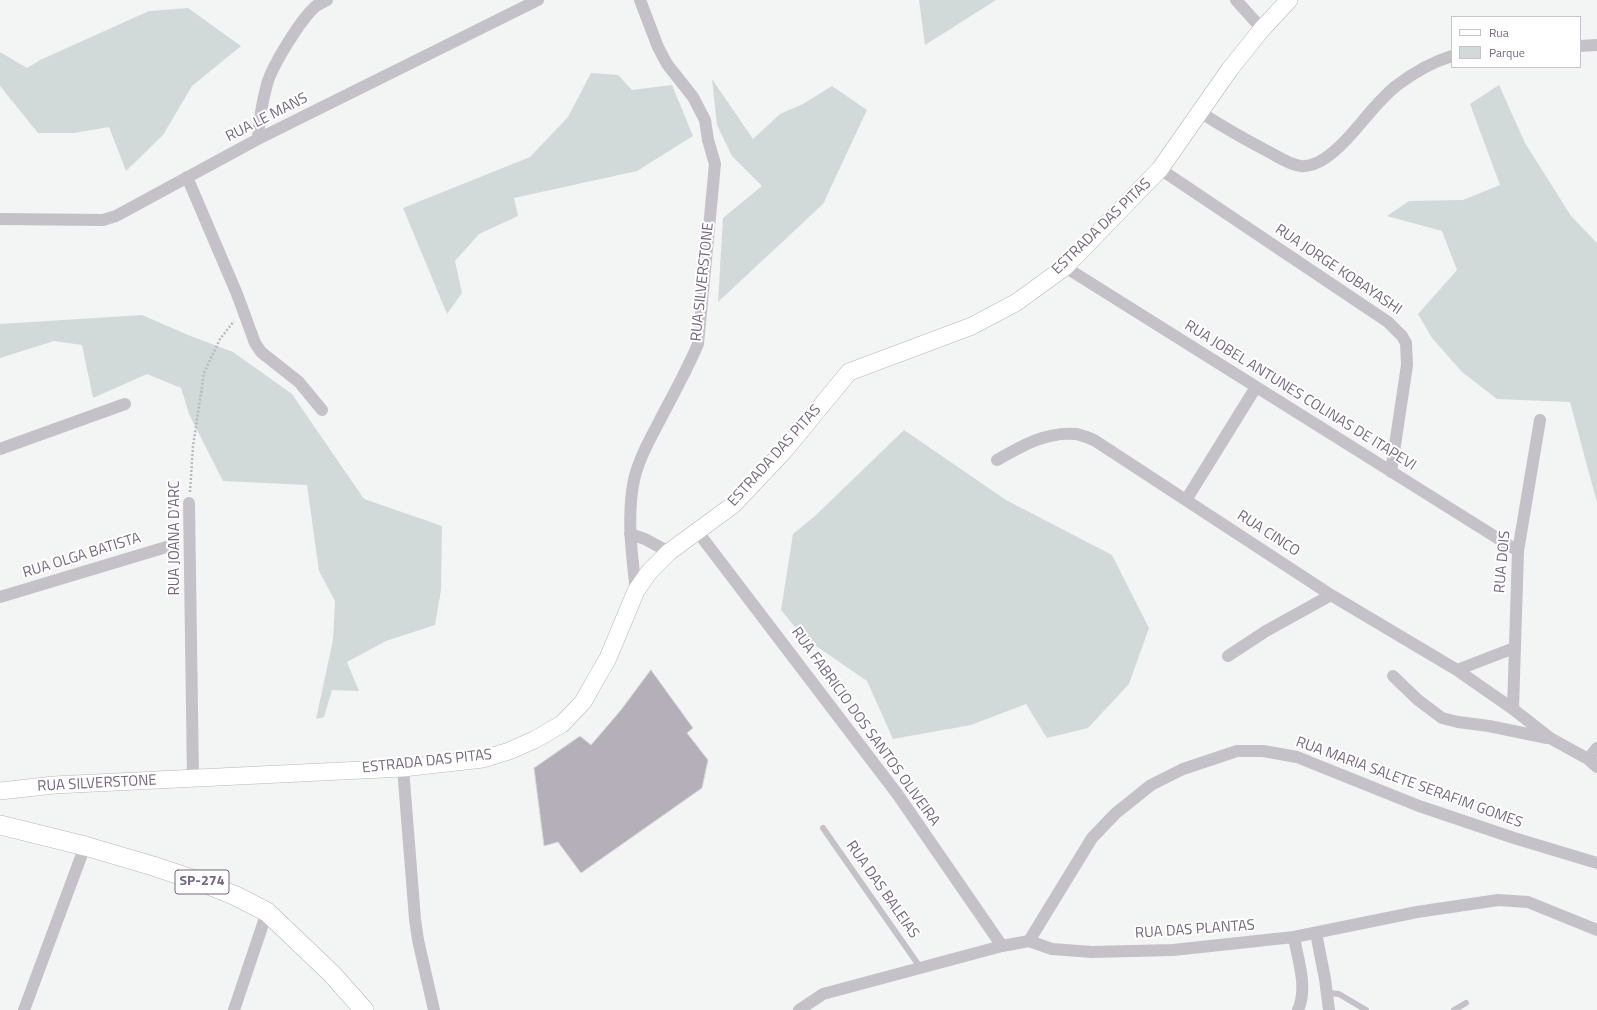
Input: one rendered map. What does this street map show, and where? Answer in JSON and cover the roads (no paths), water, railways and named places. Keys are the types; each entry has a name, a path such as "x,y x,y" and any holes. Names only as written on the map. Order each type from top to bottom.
{"main road":[{"name":"SP-274","path":"0,825 85,846 153,866 201,882 236,896 267,912 332,974 364,1010"}],"street":[{"path":"258,139 260,112 267,82 276,64 309,13 318,4 327,0"},
{"name":"RUA LE MANS","path":"0,219 103,220 127,212 187,177 258,139 538,0"},
{"name":"RUA SILVERSTONE","path":"636,592 630,534 633,485 639,464 698,344 715,164 708,140 705,120 693,97 667,64 658,47 640,0"},
{"path":"1236,0 1262,29"},
{"name":"ESTRADA DAS PITAS","path":"193,778 403,768 483,759 509,751 534,740 562,724 582,702 608,658 636,592 649,572 669,552 733,505 784,451 849,372 972,326 1017,302 1065,267 1160,170 1230,69 1262,29 1289,0"},
{"path":"1581,46 1597,45"},
{"path":"1200,112 1234,133 1291,164 1302,166 1313,164 1323,160 1338,148 1375,106 1396,86 1424,67 1451,56"},
{"name":"RUA JORGE KOBAYASHI","path":"1160,170 1388,322 1402,336 1406,343 1407,365 1391,472"},
{"path":"187,177 216,242 255,343 261,352 299,382 322,410"},
{"name":"RUA JOBEL ANTUNES COLINAS DE ITAPEVI","path":"1065,267 1518,551"},
{"path":"1186,500 1256,387"},
{"path":"0,449 125,404"},
{"name":"RUA DOIS","path":"1513,709 1518,551 1540,420"},
{"name":"RUA CINCO","path":"997,460 1031,441 1058,433 1078,434 1094,440 1331,595 1457,670 1513,709 1550,738"},
{"name":"RUA JOANA D'ARC","path":"189,503 193,778"},
{"name":"RUA FABRICIO DOS SANTOS OLIVEIRA","path":"697,531 898,795 1002,946"},
{"path":"630,534 645,539 669,552"},
{"name":"RUA OLGA BATISTA","path":"0,597 173,545"},
{"path":"1228,656 1266,631 1331,595"},
{"path":"1457,670 1514,648"},
{"path":"1393,676 1418,700 1442,718 1550,738 1588,759 1597,768"},
{"path":"1588,759 1597,748"},
{"name":"RUA MARIA SALETE SERAFIM GOMES","path":"1029,941 1092,838 1116,813 1151,785 1183,769 1237,751 1263,751 1297,757 1419,806 1514,838 1597,863"},
{"path":"403,768 415,919 418,940 434,1010"},
{"name":"RUA SILVERSTONE","path":"0,791 54,785 193,778"},
{"path":"24,1010 85,846"},
{"name":"RUA DAS PLANTAS","path":"799,1010 823,994 920,967 1002,946 1029,941 1052,949 1092,952 1173,950 1294,938 1417,912 1498,900 1528,902 1597,930"},
{"path":"234,1010 267,912"},
{"path":"1316,933 1329,1010"},
{"path":"1294,938 1302,981 1301,1003 1298,1010"}],"lane":[{"name":"RUA DAS BALEIAS","path":"823,828 920,967"},
{"path":"1327,992 1339,994 1366,1010"},
{"path":"1454,1010 1466,1003"}]}
